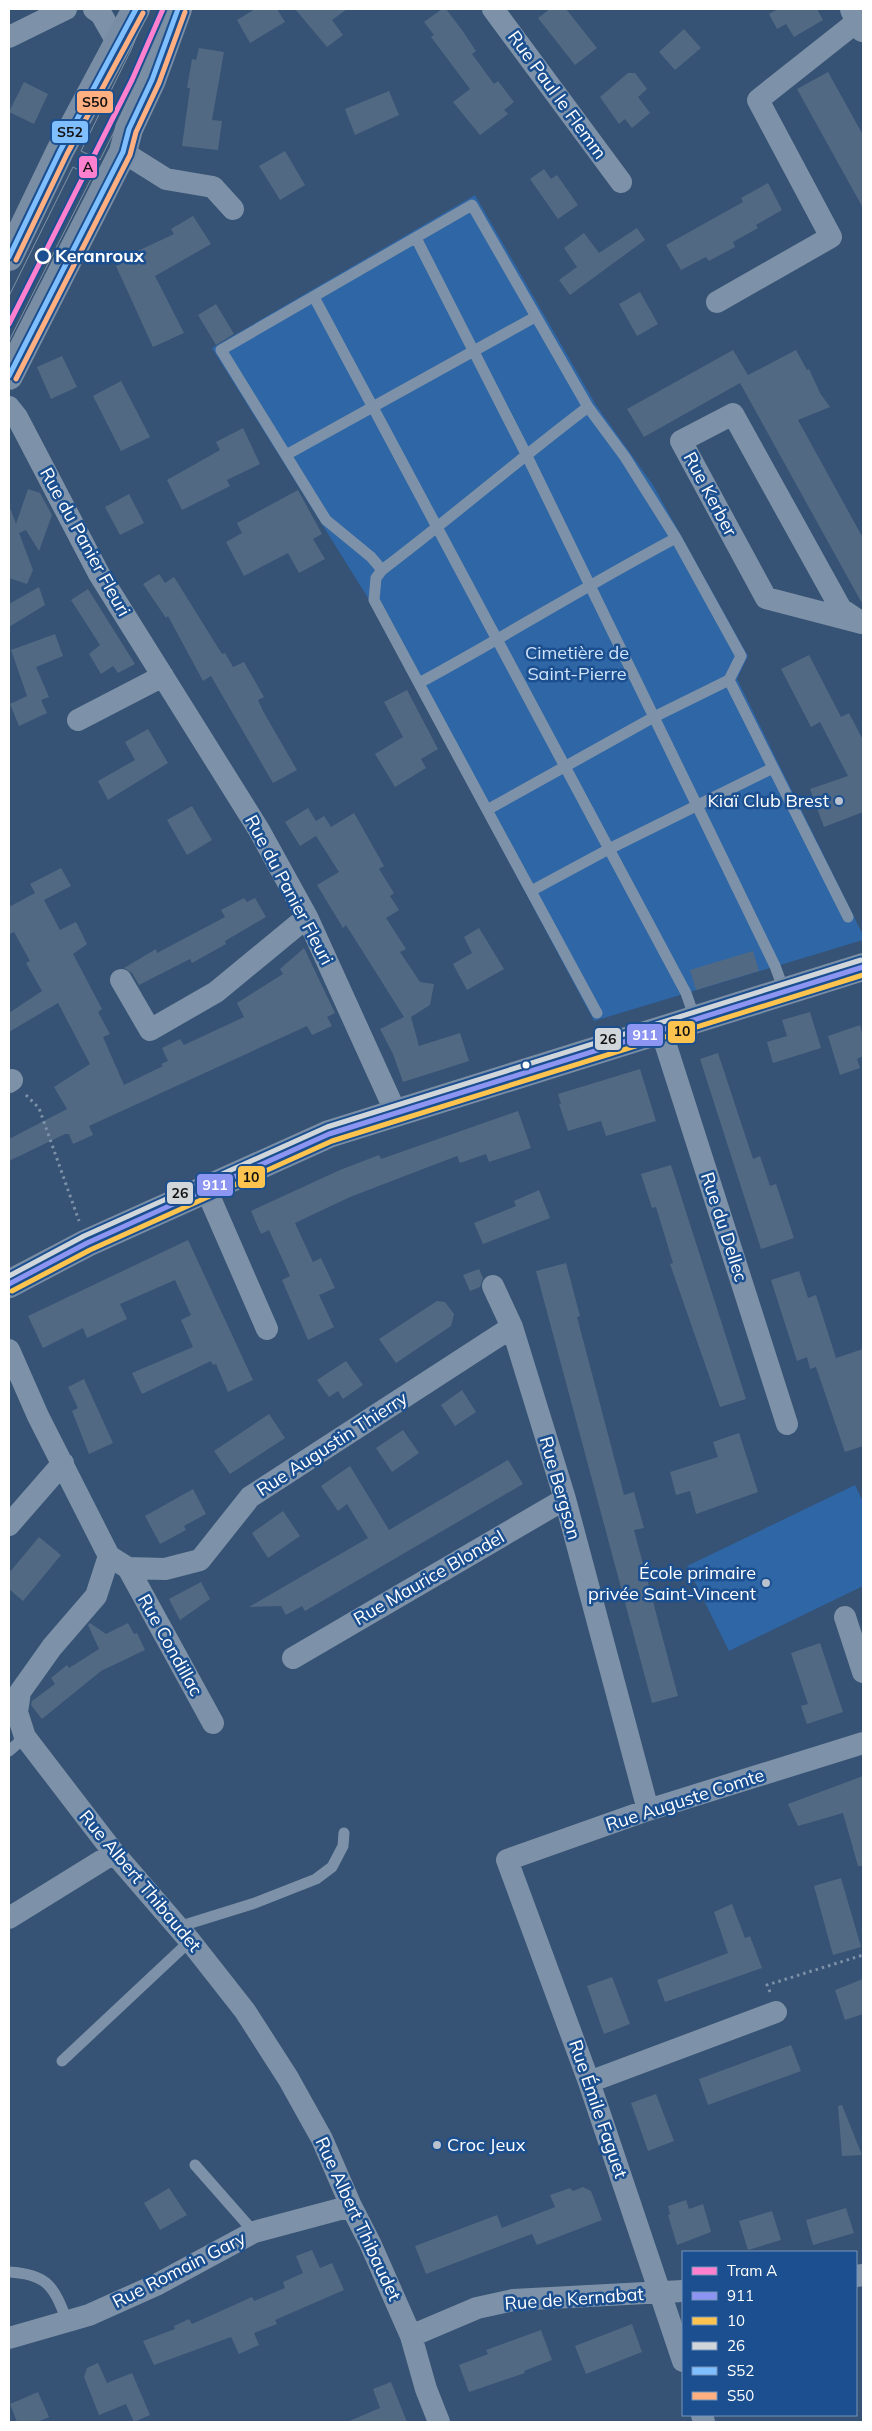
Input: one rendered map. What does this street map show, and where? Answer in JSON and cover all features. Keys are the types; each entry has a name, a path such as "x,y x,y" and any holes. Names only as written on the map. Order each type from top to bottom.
{"main road":[{"path":"9,257 60,151 136,9"},
{"path":"9,376 123,152 129,129 152,80 178,9"},
{"path":"9,1284 87,1243 329,1134 785,993 863,967"}],"street":[{"path":"94,9 101,14 117,42"},
{"name":"Rue Paul le Flemm","path":"493,9 621,182"},
{"path":"9,37 69,10"},
{"path":"717,302 831,237 758,100 859,19"},
{"path":"123,152 166,179 213,187 233,209"},
{"name":"Rue du Panier Fleuri","path":"9,407 17,417 99,574 259,830 307,917 396,1113"},
{"name":"Rue Kerber","path":"733,414 841,609 863,623 766,598 681,441 733,414"},
{"path":"78,720 164,676"},
{"path":"121,980 150,1030 216,992 307,917"},
{"name":"Rue du Dellec","path":"661,1030 787,1424"},
{"path":"206,1188 267,1329"},
{"name":"Rue Bergson","path":"493,1286 512,1327 565,1499 648,1810"},
{"name":"Rue Augustin Thierry","path":"128,1568 165,1569 200,1560 250,1497 512,1327"},
{"path":"9,1350 109,1556 128,1568"},
{"path":"9,1525 63,1463"},
{"name":"Rue Maurice Blondel","path":"293,1658 565,1499"},
{"name":"Rue Albert Thibaudet","path":"109,1556 96,1596 52,1647 20,1692 17,1712 17,1744 184,1934 245,2011 288,2078 322,2139 411,2336 426,2388 439,2422"},
{"name":"Rue Condillac","path":"128,1568 213,1723"},
{"path":"845,1617 863,1672"},
{"name":"Rue Auguste Comte","path":"507,1860 648,1810 863,1743"},
{"path":"9,1918 114,1853"},
{"name":"Rue Émile Faguet","path":"507,1860 589,2082 682,2358"},
{"path":"589,2082 776,2012"},
{"name":"Rue Romain Gary","path":"9,2338 89,2315 156,2284 254,2232 351,2206"},
{"name":"Rue de Kernabat","path":"411,2336 477,2308 513,2300 682,2291"}],"lane":[{"path":"382,570 371,557 326,520 221,350 472,205 588,407 626,458 676,538 741,656 729,680 654,717 487,810"},
{"path":"416,238 526,454 588,586 775,966 785,993"},
{"path":"314,297 686,993 695,1020"},
{"path":"286,455 535,317"},
{"path":"588,407 526,454 437,528 382,570 376,578 374,600 597,1014"},
{"path":"419,683 497,641 588,586 676,538"},
{"path":"729,680 848,917"},
{"path":"531,891 609,849 773,768"},
{"path":"62,2061 184,1934 316,1879 332,1866 343,1846 344,1833"},
{"path":"195,2165 254,2232"},
{"path":"9,2272 42,2278 53,2288 67,2321"}],"path":[{"path":"10,1081 39,1108 87,1243"},
{"path":"776,2012 767,1984 863,1955"}],"green space":[{"name":"Cimetière de Saint-Pierre","path":"475,195 596,405 653,485 748,656 737,679 863,935 863,940 594,1021 368,598 212,348"},
{"name":"École primaire privée Saint-Vincent","path":"855,1485 863,1502 863,1586 729,1651 687,1566"}],"building":[{"path":"255,9 277,9 285,22 250,43 237,20"},
{"path":"295,9 347,9 332,20 343,35 327,47"},
{"path":"442,9 446,9 462,30 476,51 472,54 494,84 498,81 514,102 504,110 508,114 480,135 453,102 470,89 431,37 434,35 424,22"},
{"path":"550,9 566,9 597,48 575,65 538,18"},
{"path":"778,9 817,9 823,20 794,37 786,24 777,29 769,14"},
{"path":"684,29 701,48 675,70 659,52"},
{"path":"199,48 224,52 212,120 222,121 218,150 182,146 190,88 187,88 192,59 196,60"},
{"path":"828,72 863,135 863,208 797,89"},
{"path":"628,73 635,73 647,89 638,97 650,113 632,128 625,119 619,124 600,97"},
{"path":"24,82 48,94 34,124 9,112"},
{"path":"389,91 399,115 355,135 345,109"},
{"path":"285,151 305,185 280,200 259,166"},
{"path":"544,169 551,179 557,175 578,205 558,219 530,179"},
{"path":"768,183 782,210 756,225 758,228 733,242 735,247 709,261 706,257 681,270 666,245 743,202 741,198"},
{"path":"193,216 211,244 155,276 184,333 153,347 116,266 131,258 129,255 174,234 171,229"},
{"path":"637,228 645,240 570,295 559,280 577,267 564,248 584,233 599,253"},
{"path":"640,292 658,324 637,336 619,304"},
{"path":"216,304 234,334 216,345 198,315"},
{"path":"733,350 748,375 796,350 830,407 798,420 863,538 863,605 740,383 644,437 627,409"},
{"path":"62,356 77,387 51,399 37,367"},
{"path":"121,381 150,437 121,451 93,396"},
{"path":"243,428 260,464 227,480 230,486 182,510 167,480 220,450 216,442"},
{"path":"28,489 40,493 52,515 39,551 26,530 19,533 33,570 27,584 9,578 9,510 11,510 16,524"},
{"path":"298,490 322,534 313,539 325,559 299,573 288,553 244,576 226,542 242,533 237,523"},
{"path":"129,494 144,523 120,535 105,507"},
{"path":"159,574 165,583 174,577 222,654 225,653 233,667 244,662 264,697 258,700 263,711 297,770 273,783 211,676 203,681 168,616 166,618 143,584"},
{"path":"39,587 45,605 9,627 9,604"},
{"path":"88,589 135,664 118,673 113,666 101,674 89,654 100,645 71,600"},
{"path":"55,634 63,656 36,667 49,697 41,700 47,713 19,726 10,704 27,696 11,650"},
{"path":"809,655 841,717 849,713 863,740 863,812 824,827 810,789 848,776 820,722 811,727 781,669"},
{"path":"407,690 438,749 421,759 426,768 395,787 375,754 403,737 384,702"},
{"path":"148,729 168,763 108,800 98,781 135,760 125,742"},
{"path":"192,806 212,840 187,855 167,820"},
{"path":"308,808 316,821 324,816 331,827 354,813 384,866 379,869 394,893 390,896 399,910 386,918 406,949 400,952 420,982 434,984 430,1005 411,1017 419,1046 460,1033 469,1061 403,1082 393,1054 380,1029 404,1017 346,925 343,928 317,885 339,872 316,836 300,846 285,822"},
{"path":"61,868 71,886 44,900 60,930 76,922 87,944 73,954 102,1009 98,1012 110,1034 103,1037 124,1085 163,1066 161,1064 168,1061 162,1048 180,1039 184,1045 244,1017 237,1003 283,974 280,969 304,948 335,1013 327,1017 332,1026 312,1035 307,1026 89,1126 93,1135 73,1144 69,1134 65,1134 9,1161 9,1139 67,1109 54,1087 90,1064 58,1003 9,1032 9,1013 42,991 26,963 30,961 14,932 9,934 9,907 35,893 30,884"},
{"path":"244,898 247,902 255,898 266,917 225,941 226,944 192,963 190,959 139,985 132,973 124,968 156,949 157,953 225,917 221,910"},
{"path":"479,928 504,969 467,990 453,964 472,953 464,937"},
{"path":"753,951 759,971 696,990 690,970"},
{"path":"810,1012 821,1048 773,1063 767,1042 787,1036 782,1020"},
{"path":"860,1025 863,1036 863,1056 857,1059 860,1068 840,1075 828,1036"},
{"path":"718,1053 753,1159 760,1156 770,1186 776,1184 794,1238 761,1249 700,1059"},
{"path":"640,1069 656,1121 606,1136 601,1121 568,1131 559,1104 561,1104 558,1094"},
{"path":"518,1111 531,1148 489,1162 486,1154 460,1163 457,1156 350,1197 295,1223 313,1262 321,1258 335,1288 319,1295 334,1327 308,1340 282,1280 290,1276 269,1230 261,1234 251,1211 340,1170 379,1155 381,1159"},
{"path":"671,1165 746,1399 720,1407 670,1264 673,1263 656,1207 652,1208 641,1174"},
{"path":"539,1190 550,1218 483,1244 474,1223 516,1206 514,1201"},
{"path":"188,1240 253,1380 228,1392 216,1364 213,1365 211,1361 142,1394 132,1373 193,1347 181,1320 191,1315 175,1280 120,1304 127,1319 87,1338 83,1328 43,1348 28,1316"},
{"path":"566,1263 580,1316 577,1317 624,1495 634,1492 644,1528 634,1530 678,1696 652,1703 536,1271"},
{"path":"479,1269 483,1278 480,1287 470,1291 463,1275"},
{"path":"799,1271 808,1298 816,1295 836,1358 863,1349 863,1446 845,1452 816,1367 810,1369 807,1357 797,1361 771,1280"},
{"path":"437,1301 445,1302 454,1314 451,1326 396,1363 379,1339"},
{"path":"346,1361 363,1385 343,1399 338,1391 329,1397 317,1380"},
{"path":"84,1379 113,1443 89,1454 72,1411 78,1408 68,1387"},
{"path":"462,1390 476,1412 455,1426 441,1405"},
{"path":"269,1414 285,1438 230,1474 214,1451"},
{"path":"403,1430 419,1453 392,1472 376,1448"},
{"path":"739,1433 758,1492 696,1514 690,1491 676,1495 670,1472 718,1457 713,1442"},
{"path":"508,1460 523,1484 305,1611 302,1606 286,1615 281,1606 249,1607 368,1538 347,1504 338,1511 321,1486 350,1466 389,1530"},
{"path":"193,1489 206,1514 184,1526 186,1530 160,1544 145,1516"},
{"path":"283,1511 300,1536 268,1558 252,1533"},
{"path":"39,1537 61,1555 23,1601 9,1589 9,1573"},
{"path":"201,1582 210,1599 180,1620 169,1599"},
{"path":"90,1623 106,1634 128,1623 134,1634 137,1633 145,1650 101,1671 42,1719 31,1705 32,1701 55,1684 51,1678 67,1665 69,1668 99,1649 88,1625"},
{"path":"820,1643 843,1712 807,1724 801,1706 808,1704 791,1653"},
{"path":"863,1776 863,1866 858,1866 843,1813 798,1826 788,1804"},
{"path":"841,1878 861,1947 833,1955 814,1886"},
{"path":"732,1904 745,1938 750,1936 762,1968 665,2002 657,1980 728,1953 714,1912"},
{"path":"612,1977 630,2024 604,2034 587,1986"},
{"path":"863,1979 863,2014 845,2020 835,1990"},
{"path":"791,2045 801,2071 708,2105 699,2079"},
{"path":"656,2094 674,2141 648,2151 631,2103"},
{"path":"842,2105 862,2155 842,2156 838,2106"},
{"path":"583,2187 591,2191 602,2220 537,2245 532,2234 426,2274 415,2246 497,2215 502,2228 555,2207 550,2195 570,2188 573,2191"},
{"path":"169,2188 187,2215 160,2230 144,2203"},
{"path":"686,2200 689,2209 703,2204 711,2232 677,2245 668,2215 670,2214 668,2206"},
{"path":"846,2208 854,2233 813,2245 806,2220"},
{"path":"772,2211 781,2240 748,2250 739,2221"},
{"path":"312,2250 320,2268 332,2263 344,2290 275,2320 277,2324 254,2333 259,2345 239,2354 231,2337 154,2365 143,2341 175,2329 174,2326 189,2319 192,2324 252,2297 254,2301 285,2288 283,2282 303,2273 296,2256"},
{"path":"632,2324 642,2352 586,2374 575,2346"},
{"path":"541,2330 552,2360 524,2371 525,2373 469,2392 459,2365 488,2354 486,2350"},
{"path":"98,2363 107,2383 132,2373 150,2415 134,2422 126,2404 99,2415 84,2377 87,2368"},
{"path":"391,2382 407,2422 347,2422 380,2408 373,2389"},
{"path":"38,2392 49,2417 37,2422 17,2422 10,2404"}],"tram line":[{"path":"148,9 131,50 81,151 100,160 147,66 171,10 168,9"},
{"name":"A","path":"9,324 132,80 163,9"},
{"path":"9,296 73,167 92,177 9,341"}],"transit line":[{"name":"S52","path":"9,257 60,151 136,9"},
{"name":"S52","path":"9,376 123,152 129,129 152,80 178,9"},
{"name":"S50","path":"16,379 130,155 136,132 159,83 185,12"},
{"name":"S50","path":"16,260 67,154 143,13"},
{"name":"26","path":"9,1276 84,1236 327,1127 861,960"},
{"name":"911","path":"9,1284 87,1243 329,1134 863,967"},
{"name":"10","path":"12,1291 90,1250 332,1141 863,975"}],"place":[{"name":"Keranroux","path":"43,256"},
{"name":"Kiaï Club Brest","path":"839,801"},
{"name":"École primaire privée Saint-Vincent","path":"766,1583"},
{"name":"Croc Jeux","path":"437,2145"}]}
